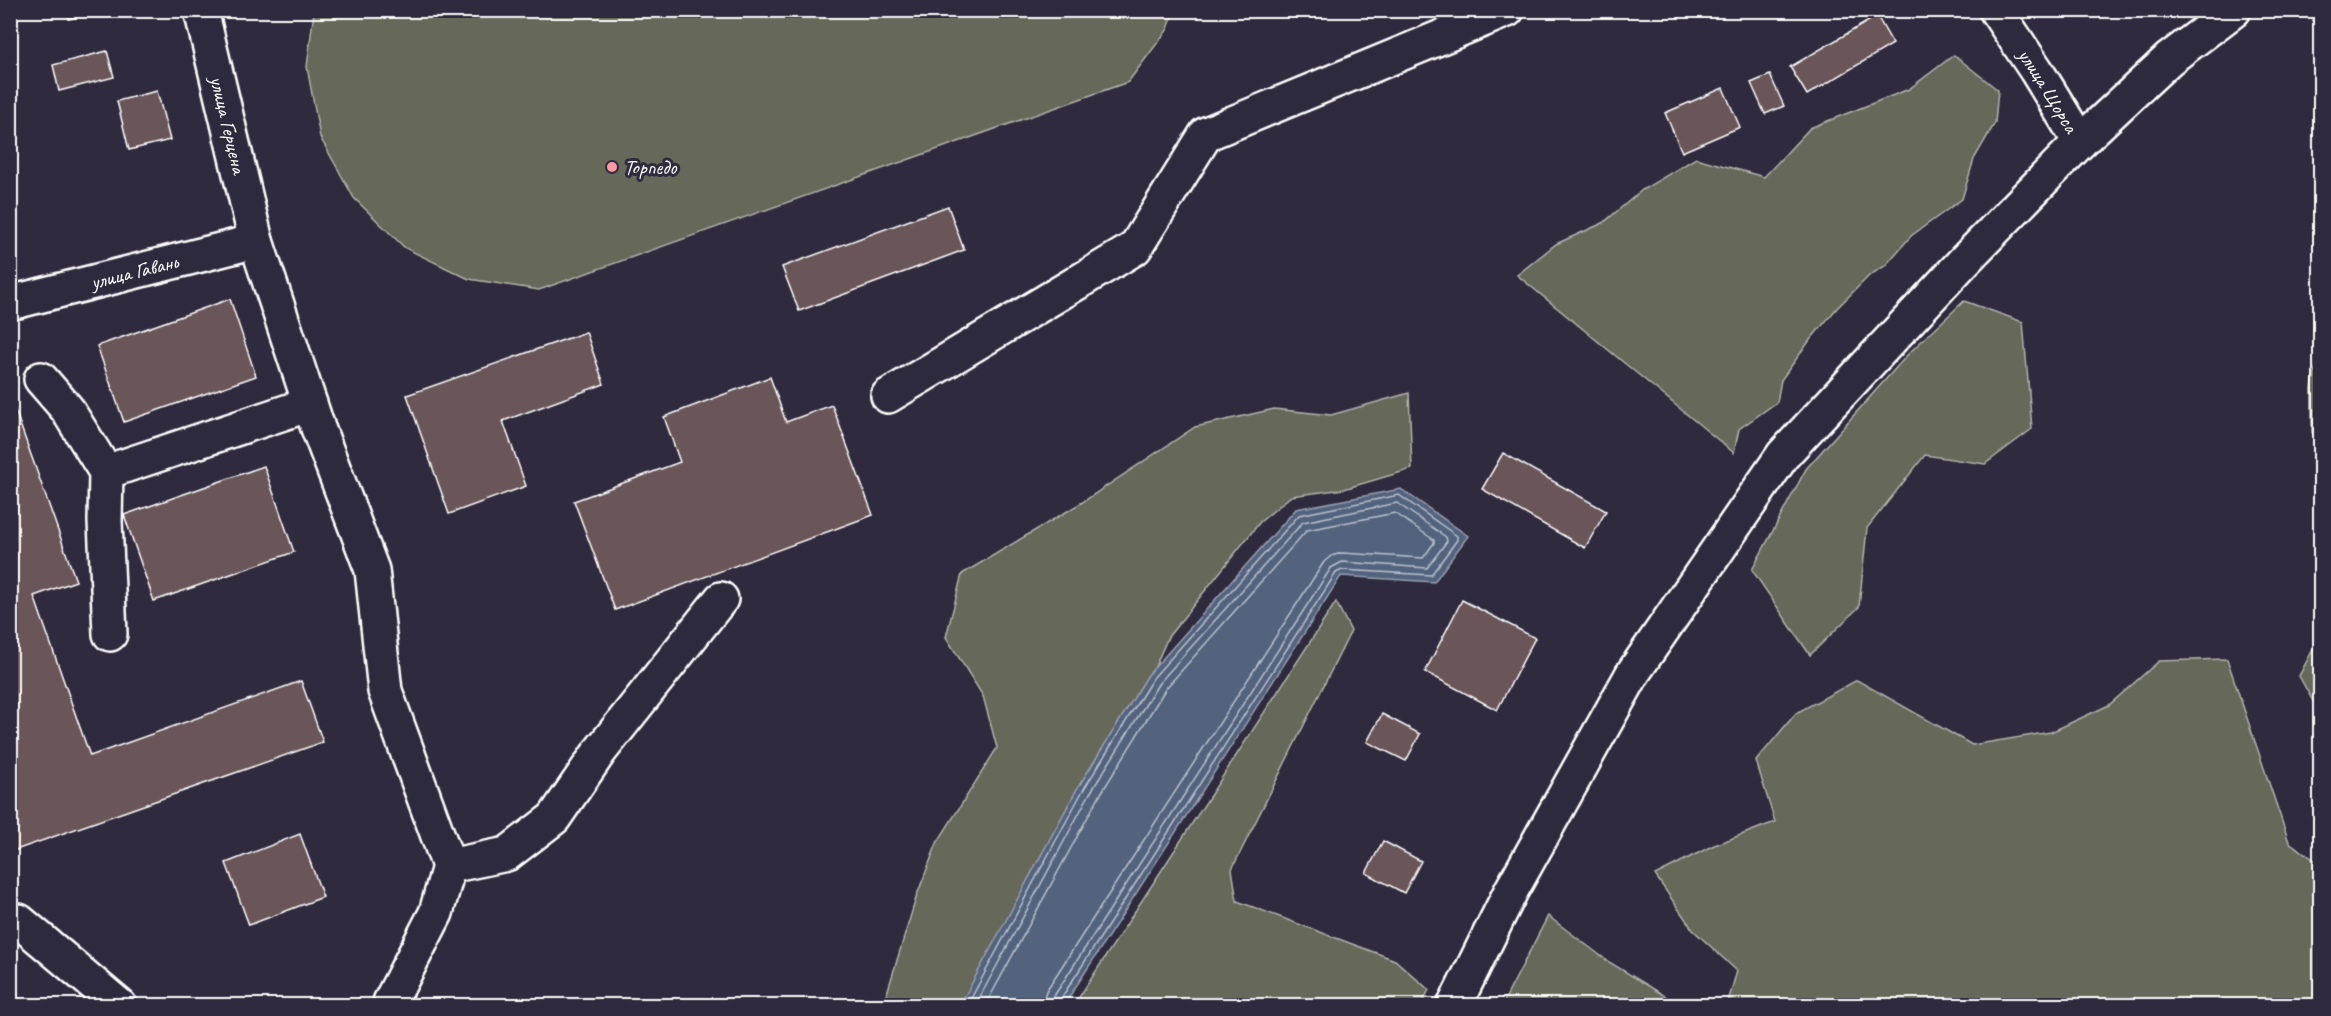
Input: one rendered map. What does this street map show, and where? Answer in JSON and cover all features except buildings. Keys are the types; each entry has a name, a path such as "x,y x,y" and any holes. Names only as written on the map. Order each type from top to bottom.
{"main road":[{"name":"улица Герцена","path":"201,10 256,241 310,404 372,570 385,691 449,866"},
{"path":"888,396 1136,248 1206,134 1507,10"},
{"name":"улица Щорса","path":"1996,10 2080,142"},
{"path":"1454,1005 1511,891 1633,673 1783,455 1965,260 2080,142 2169,59 2234,10"},
{"name":"улица Гавань","path":"10,303 256,241"},
{"path":"41,380 67,409 106,472 105,521 110,634"},
{"path":"106,472 310,404"},
{"path":"390,1004 436,913 449,866 507,854 554,818 600,751 721,598"},
{"path":"19,921 120,1005"}],"green space":[{"name":"Торпедо","path":"314,10 1174,11 1168,29 1128,82 539,290 469,279 405,248 354,198 320,137 307,67"},
{"path":"1954,55 1998,90 1995,123 1974,159 1962,199 1911,236 1885,266 1870,275 1837,308 1781,380 1777,402 1739,429 1734,453 1517,275 1556,244 1603,223 1642,190 1696,158 1764,177 1810,128 1909,89"},
{"path":"1964,301 2023,322 2032,429 1985,464 1925,455 1867,528 1859,607 1810,655 1752,570 1806,469 1910,352"},
{"path":"2320,344 2320,446 2312,432 2312,388"},
{"path":"1409,393 1412,469 1344,489 1291,496 1260,522 1168,637 1114,761 982,1005 883,1006 917,895 937,843 997,748 983,696 946,637 962,574 1081,503 1195,427 1274,409 1331,415"},
{"path":"1336,602 1351,631 1232,869 1237,901 1395,960 1429,990 1421,1005 1074,1005"},
{"path":"2320,636 2320,714 2299,676"},
{"path":"2227,659 2289,842 2320,864 2320,1005 1727,1005 1737,971 1693,930 1655,875 1712,846 1775,822 1756,761 1796,713 1857,680 1972,745 2051,732 2109,705 2159,661"},
{"path":"1548,916 1609,962 1680,1005 1502,1005"}],"water":[{"path":"1401,489 1468,536 1434,582 1341,576 1064,1005 960,1005 1077,789 1148,675 1296,509"}],"place":[{"name":"Торпедо","path":"612,167"}]}
